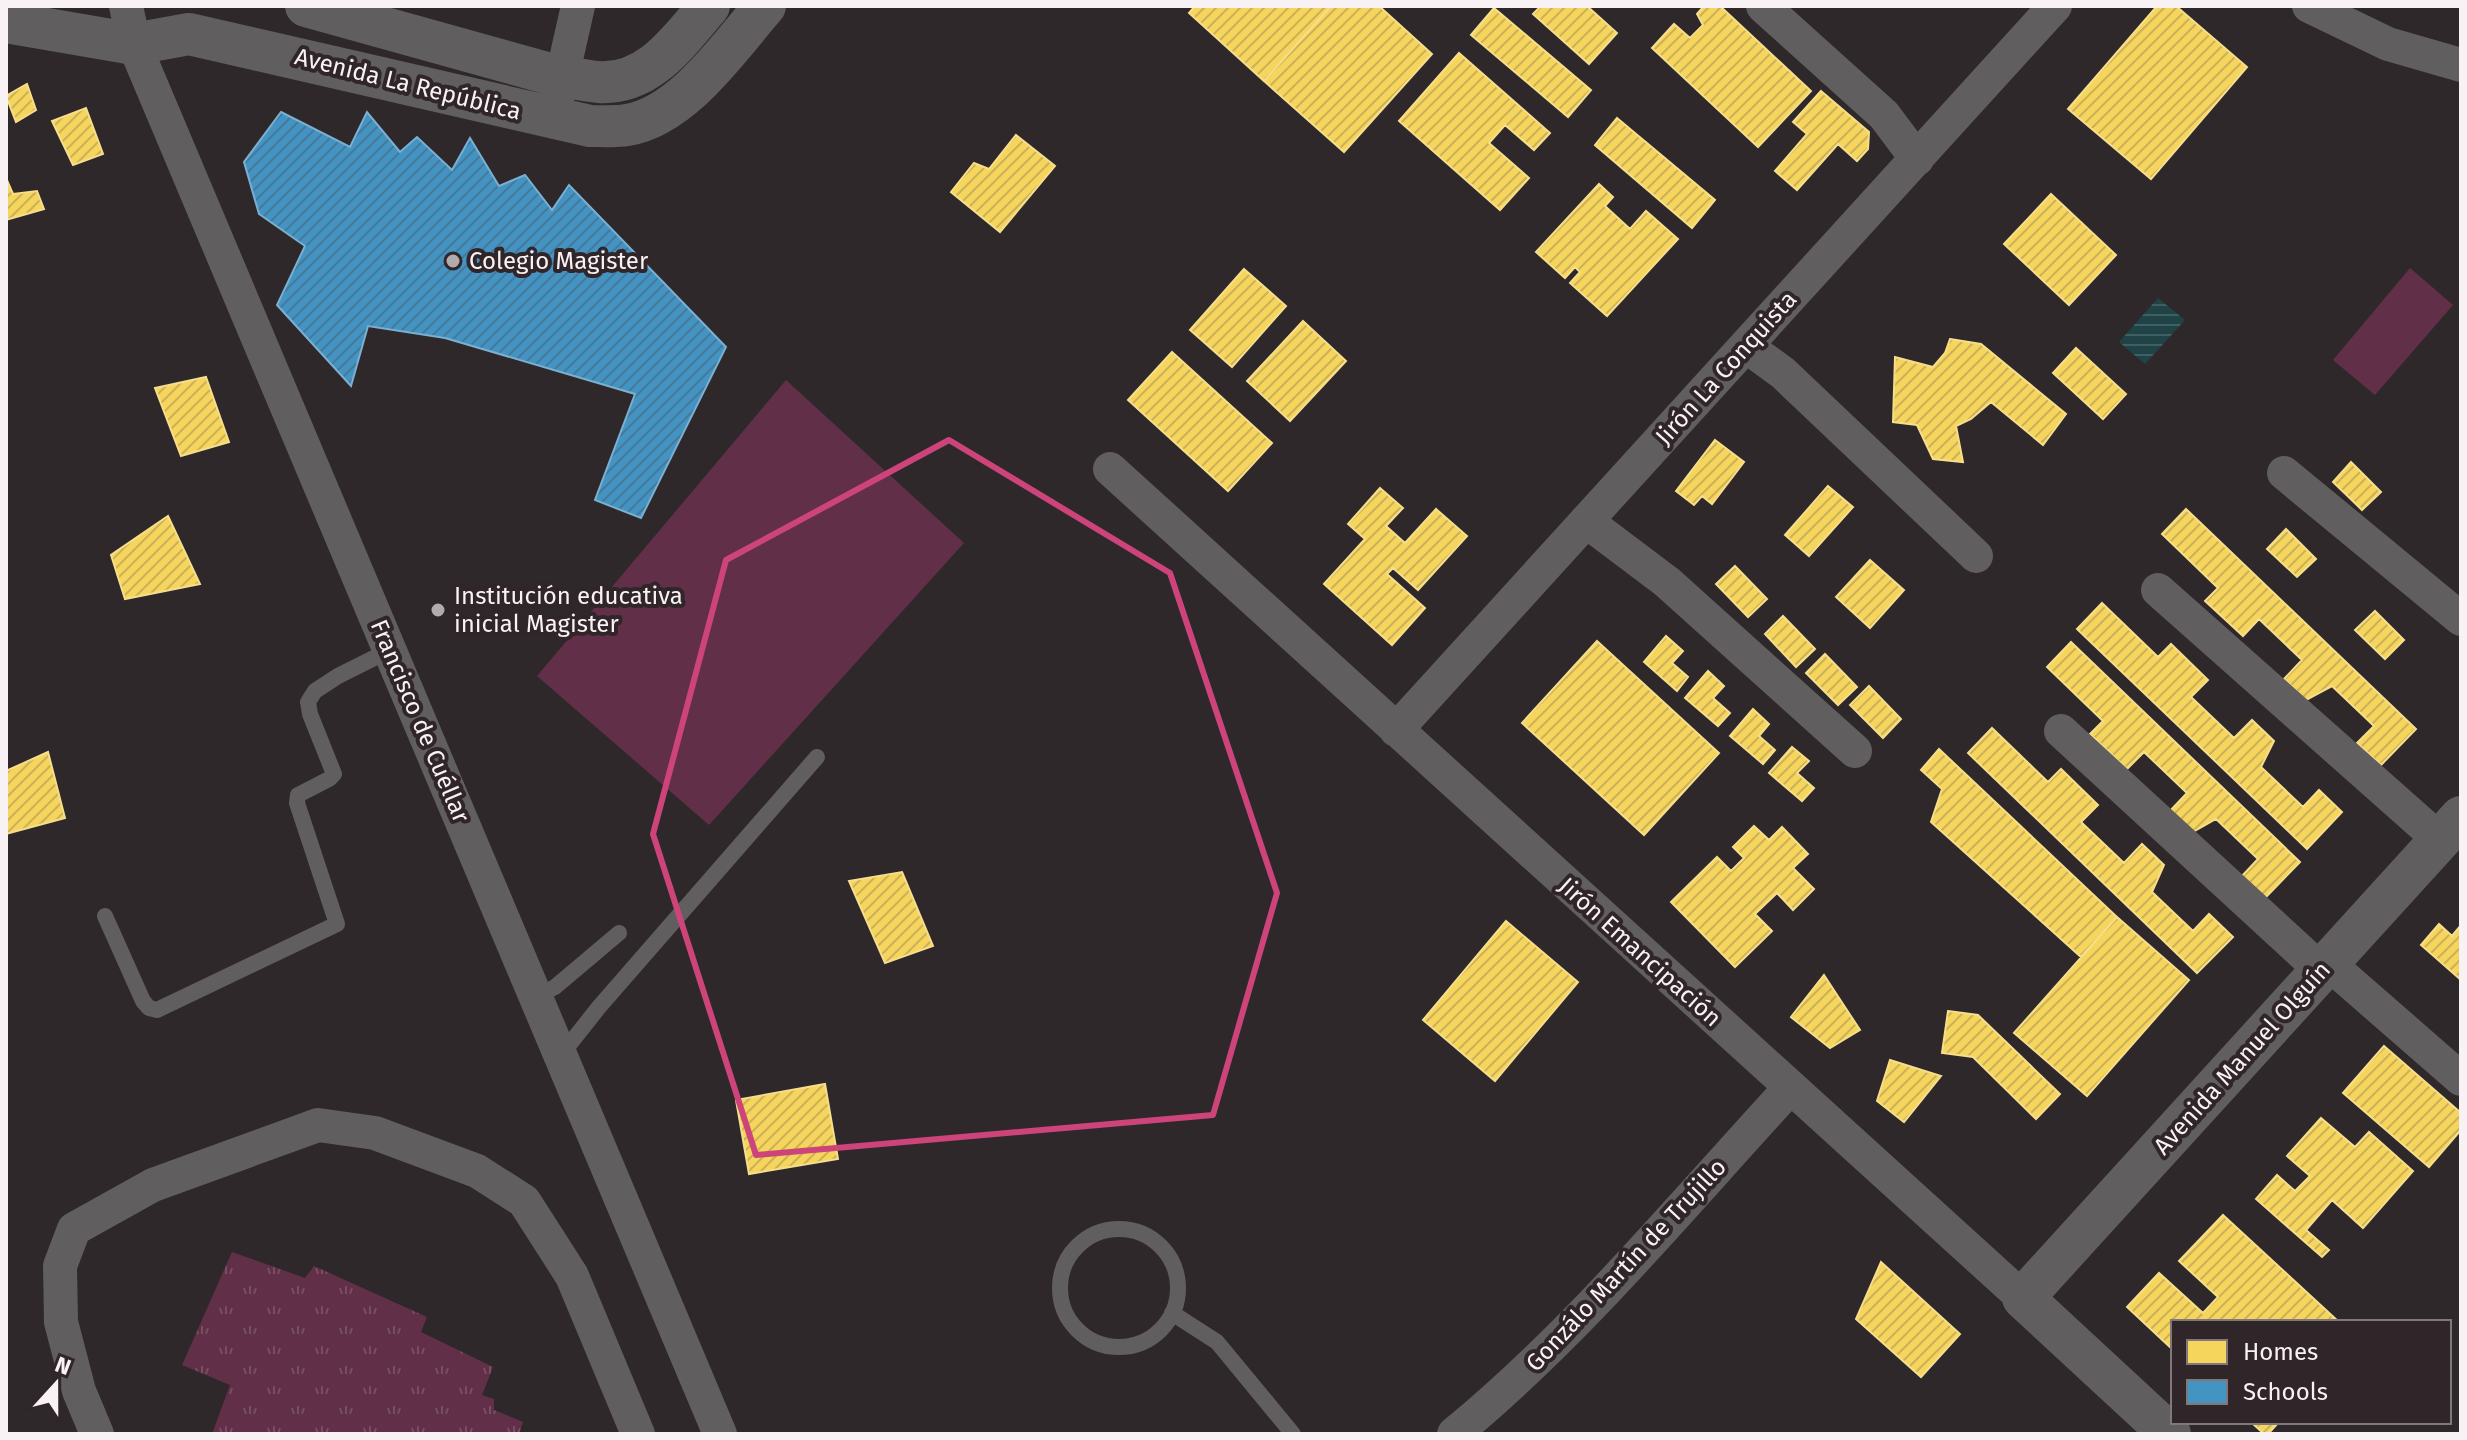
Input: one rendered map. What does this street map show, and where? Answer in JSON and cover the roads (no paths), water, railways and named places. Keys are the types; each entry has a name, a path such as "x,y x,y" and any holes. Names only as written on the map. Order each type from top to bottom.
{"street":[{"name":"Avenida La República","path":"306,6 561,77 601,82 630,78 660,61 709,6"},
{"path":"553,119 578,6"},
{"name":"Avenida La República","path":"6,22 130,25 189,34 590,126 629,125 663,111 688,94 765,6"},
{"path":"1763,6 1884,115 1917,159"},
{"name":"Jirón La Conquista","path":"1396,730 2055,6"},
{"path":"2309,6 2388,44 2461,65"},
{"name":"Francisco de Cuéllar","path":"130,25 720,1434"},
{"path":"1746,346 1783,373 1976,556"},
{"name":"Jirón Emancipación","path":"1110,469 2170,1434"},
{"path":"2284,473 2461,619"},
{"path":"1586,521 1667,582 1855,751"},
{"path":"2158,590 2450,829"},
{"path":"2061,731 2325,966 2461,1079"},
{"name":"Avenida Manuel Olguín","path":"2023,1298 2450,829"},
{"name":"Gonzálo Martín de Trujillo","path":"1454,1434 1502,1395 1559,1341 1790,1088"},
{"path":"97,1434 79,1391 61,1322 60,1266 74,1229 153,1185 318,1125 375,1133 477,1171 524,1201 572,1276 638,1434"}],"lane":[{"path":"105,916 143,1001 149,1008 157,1010 337,924 297,803 298,795 334,774 308,702 315,691 338,676 390,650"},
{"path":"561,1055 599,1007 817,757"},
{"path":"536,997 555,987 619,933"},
{"path":"1119,1228 1151,1238 1173,1264 1178,1280 1172,1313 1163,1327 1150,1338 1135,1344 1101,1344 1073,1326 1064,1311 1060,1278 1065,1262 1087,1237 1103,1230 1119,1228"},
{"path":"1172,1313 1217,1342 1293,1434"}],"water":[{"path":"2158,298 2185,320 2145,364 2119,342"}],"place":[{"name":"Colegio Magister","path":"453,261"},
{"name":"Institución educativa inicial Magister","path":"438,610"}]}
